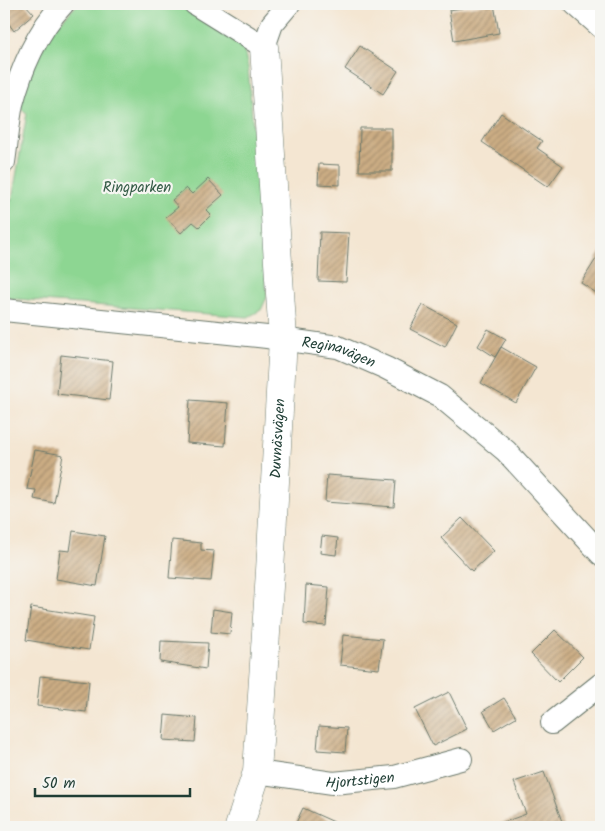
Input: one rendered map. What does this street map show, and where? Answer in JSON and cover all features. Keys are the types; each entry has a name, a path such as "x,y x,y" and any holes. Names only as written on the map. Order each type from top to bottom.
{"street":[{"path":"4,162 12,104 23,71 52,15 63,4"},
{"path":"195,4 264,47 272,24 289,4"},
{"path":"575,4 601,27"},
{"name":"Duvnäsvägen","path":"239,827 257,772 283,339 264,47"},
{"name":"Reginavägen","path":"4,310 283,339 338,347 386,368 440,396 506,451 601,554"},
{"path":"552,723 601,684"},
{"name":"Hjortstigen","path":"257,772 332,783 394,777 460,759"}],"green space":[{"name":"Ringparken","path":"78,4 178,5 230,34 244,50 248,67 267,297 261,310 248,317 4,298 4,200 12,200 27,113 20,108 33,66 54,28"}],"building":[{"path":"4,4 25,4 34,14 14,31 4,17"},
{"path":"494,4 499,33 454,41 449,10"},
{"path":"360,46 398,71 383,94 345,69"},
{"path":"501,113 542,141 537,148 563,166 548,187 482,142"},
{"path":"360,128 392,128 392,171 359,171"},
{"path":"319,164 340,165 340,185 318,184"},
{"path":"208,179 223,195 206,210 211,215 199,227 193,222 181,233 166,217 178,207 172,200 186,188 192,194"},
{"path":"320,232 349,233 346,282 318,281"},
{"path":"601,251 601,296 581,283"},
{"path":"423,305 457,323 445,347 410,329"},
{"path":"488,329 506,339 495,357 478,346"},
{"path":"501,347 536,367 516,403 481,383"},
{"path":"61,355 113,361 109,400 57,394"},
{"path":"190,400 228,403 225,446 187,443"},
{"path":"35,450 63,455 54,503 34,499 36,490 27,489"},
{"path":"327,475 396,480 394,507 325,502"},
{"path":"462,518 494,551 472,571 441,538"},
{"path":"73,531 105,536 97,586 56,579 60,550 70,551"},
{"path":"322,536 338,538 336,555 320,553"},
{"path":"172,540 201,543 201,550 214,551 211,581 169,578"},
{"path":"306,585 329,587 326,626 304,624"},
{"path":"31,607 94,617 89,650 26,640"},
{"path":"213,609 232,612 230,634 211,632"},
{"path":"555,630 583,657 558,682 531,654"},
{"path":"343,635 383,639 379,669 340,665"},
{"path":"161,641 208,643 206,669 160,662"},
{"path":"40,676 89,681 86,712 37,706"},
{"path":"449,692 467,729 433,746 415,709"},
{"path":"504,698 516,717 494,730 483,711"},
{"path":"165,715 197,718 195,742 163,740"},
{"path":"319,726 347,728 345,752 317,750"},
{"path":"544,772 564,827 496,827 496,825 526,814 514,782"},
{"path":"303,808 345,827 294,827"}]}
